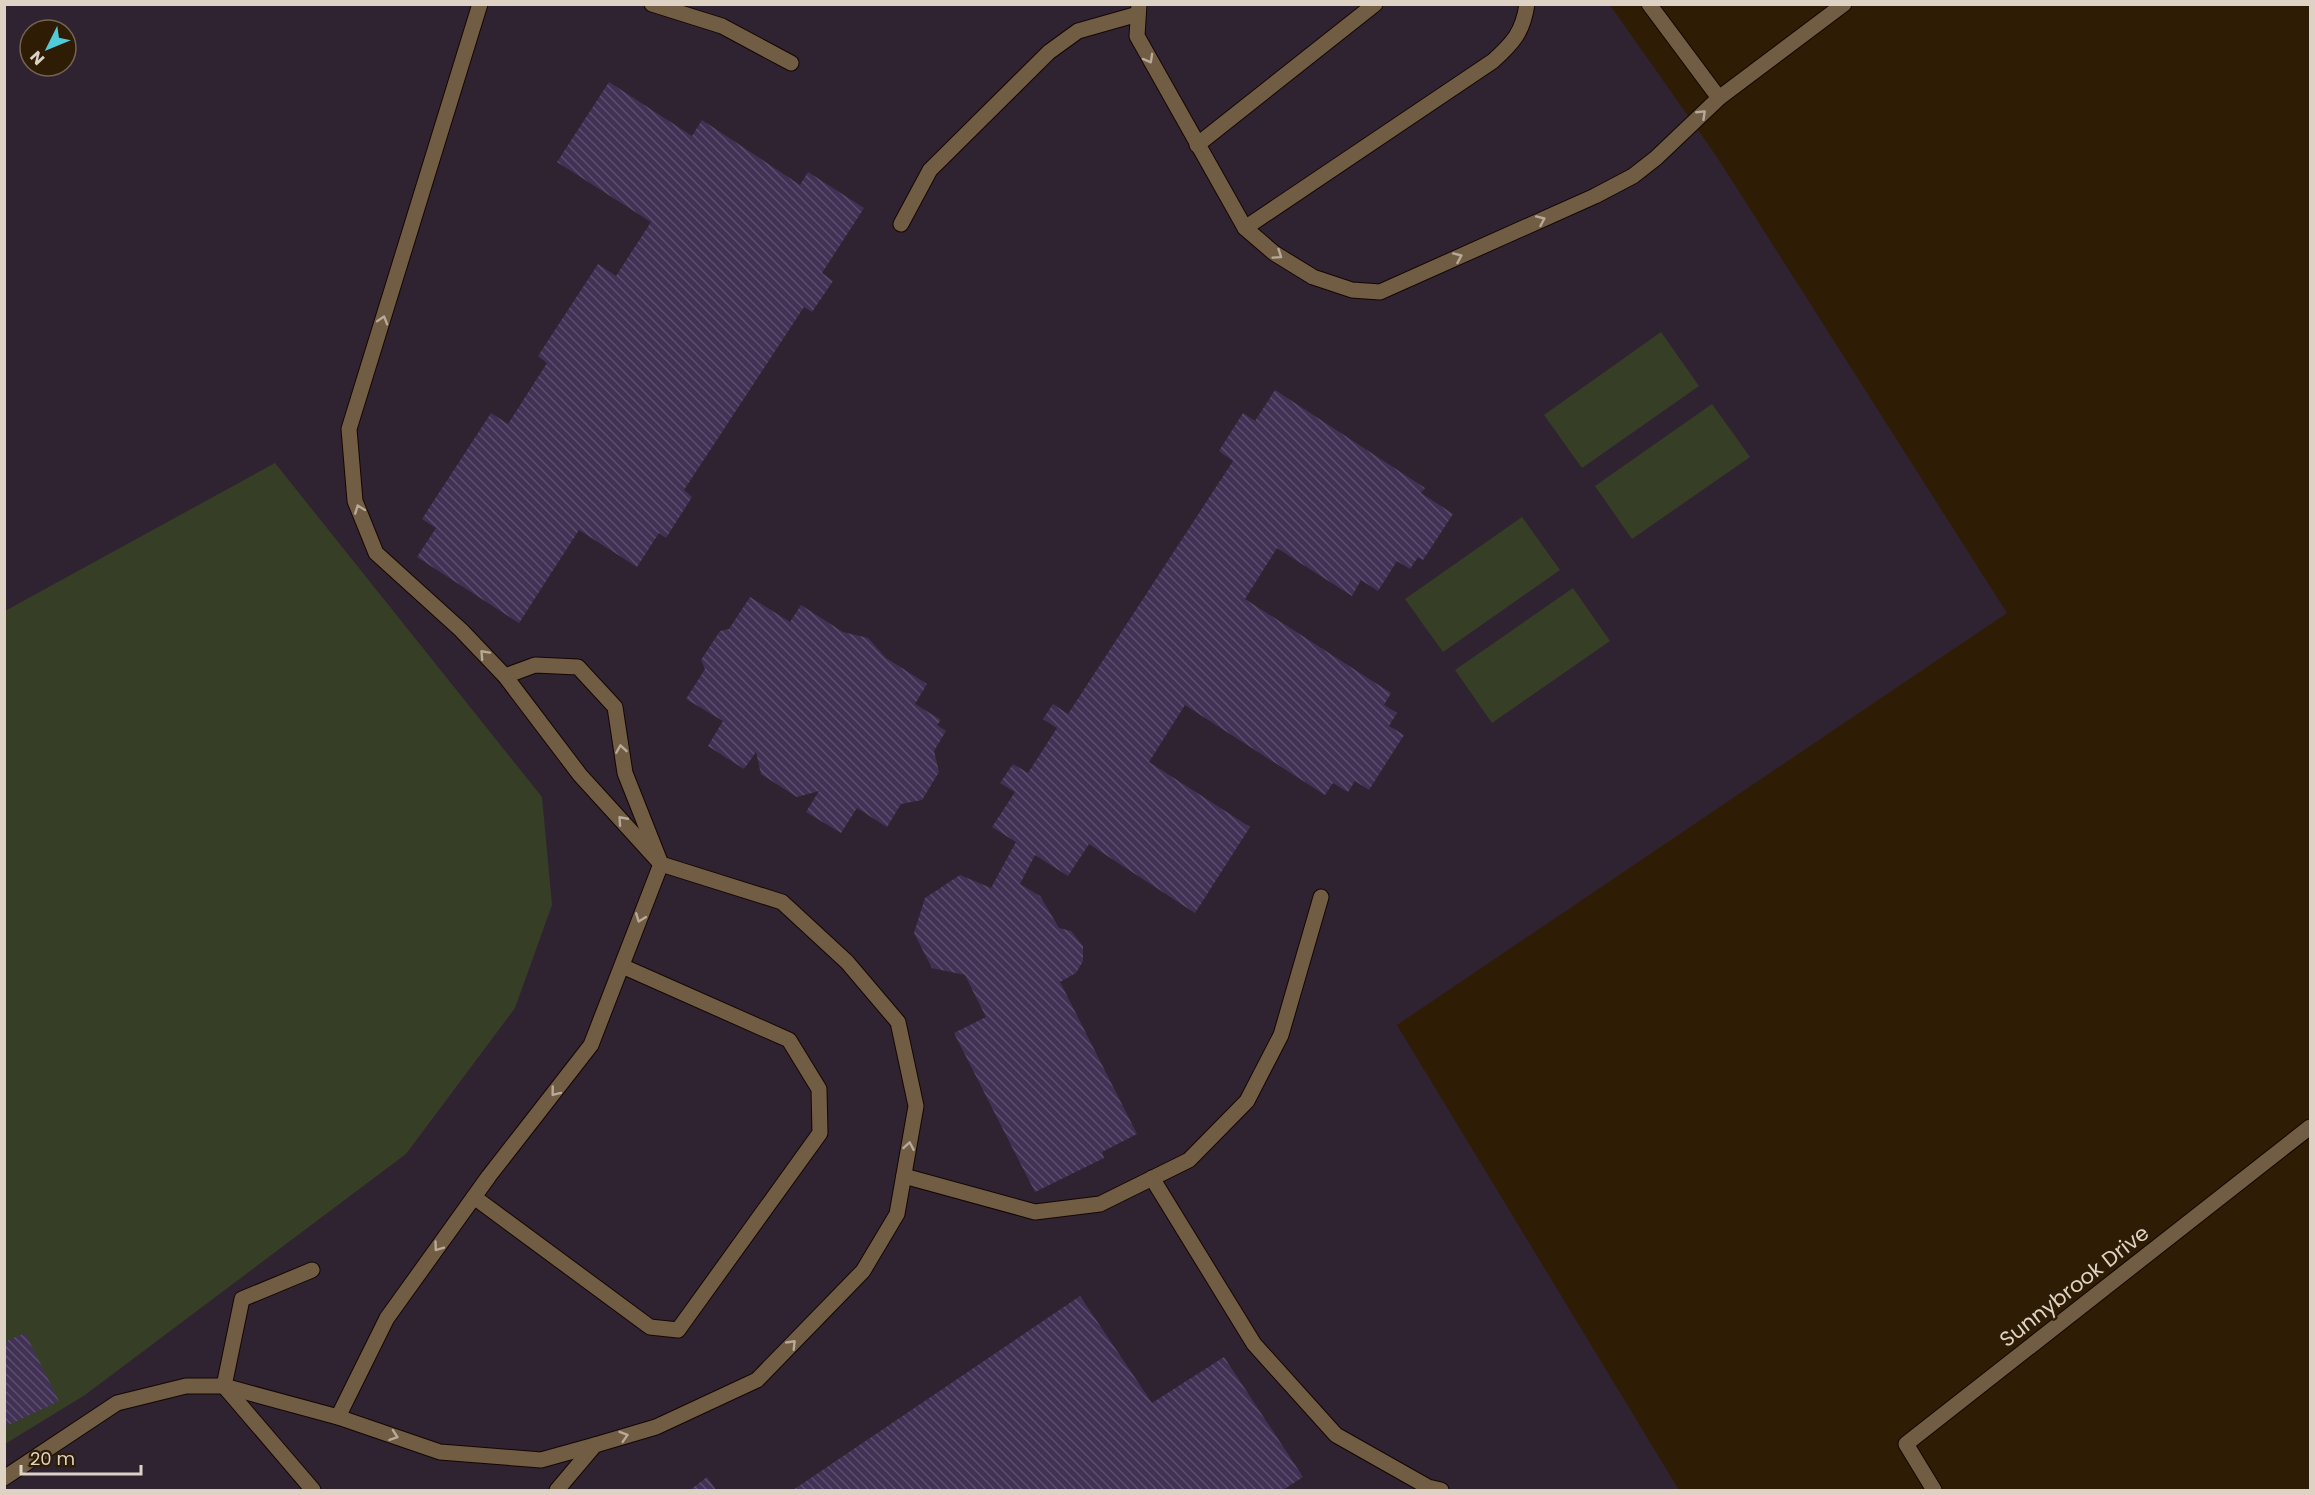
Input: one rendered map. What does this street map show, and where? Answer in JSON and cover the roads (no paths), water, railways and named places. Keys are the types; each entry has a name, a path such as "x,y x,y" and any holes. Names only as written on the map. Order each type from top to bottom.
{"street":[{"path":"4,1478 117,1403 186,1386 224,1386 338,1417 440,1452 541,1460 595,1445 656,1426 757,1380 863,1271 897,1214 916,1106 898,1022 847,962 782,902 661,864 580,775 505,676 461,630 376,553 355,501 349,429 480,4"},
{"path":"652,4 722,26 791,63"},
{"path":"1197,146 1375,4"},
{"path":"1245,228 1493,61 1512,43 1524,23 1527,4"},
{"path":"1649,4 1719,98"},
{"path":"901,224 930,170 1049,52 1078,31 1138,9 1137,36 1245,228 1274,253 1313,277 1352,290 1380,292 1595,196 1633,176 1656,159 1719,98 1844,4"},
{"path":"338,1417 387,1318 474,1197 591,1046 661,864 625,773 615,707 578,667 535,665 505,676"},
{"path":"904,1176 1035,1212 1100,1204 1189,1160 1247,1101 1281,1035 1321,897"},
{"path":"474,1197 650,1327 678,1330 820,1133 819,1089 789,1040 622,966"},
{"name":"Sunnybrook Drive","path":"1934,1491 1906,1444 2310,1128"},
{"path":"1152,1178 1254,1344 1336,1435 1428,1487 1441,1491"},
{"path":"224,1386 242,1299 312,1270"},
{"path":"224,1386 313,1491"},
{"path":"557,1491 595,1445"}]}
